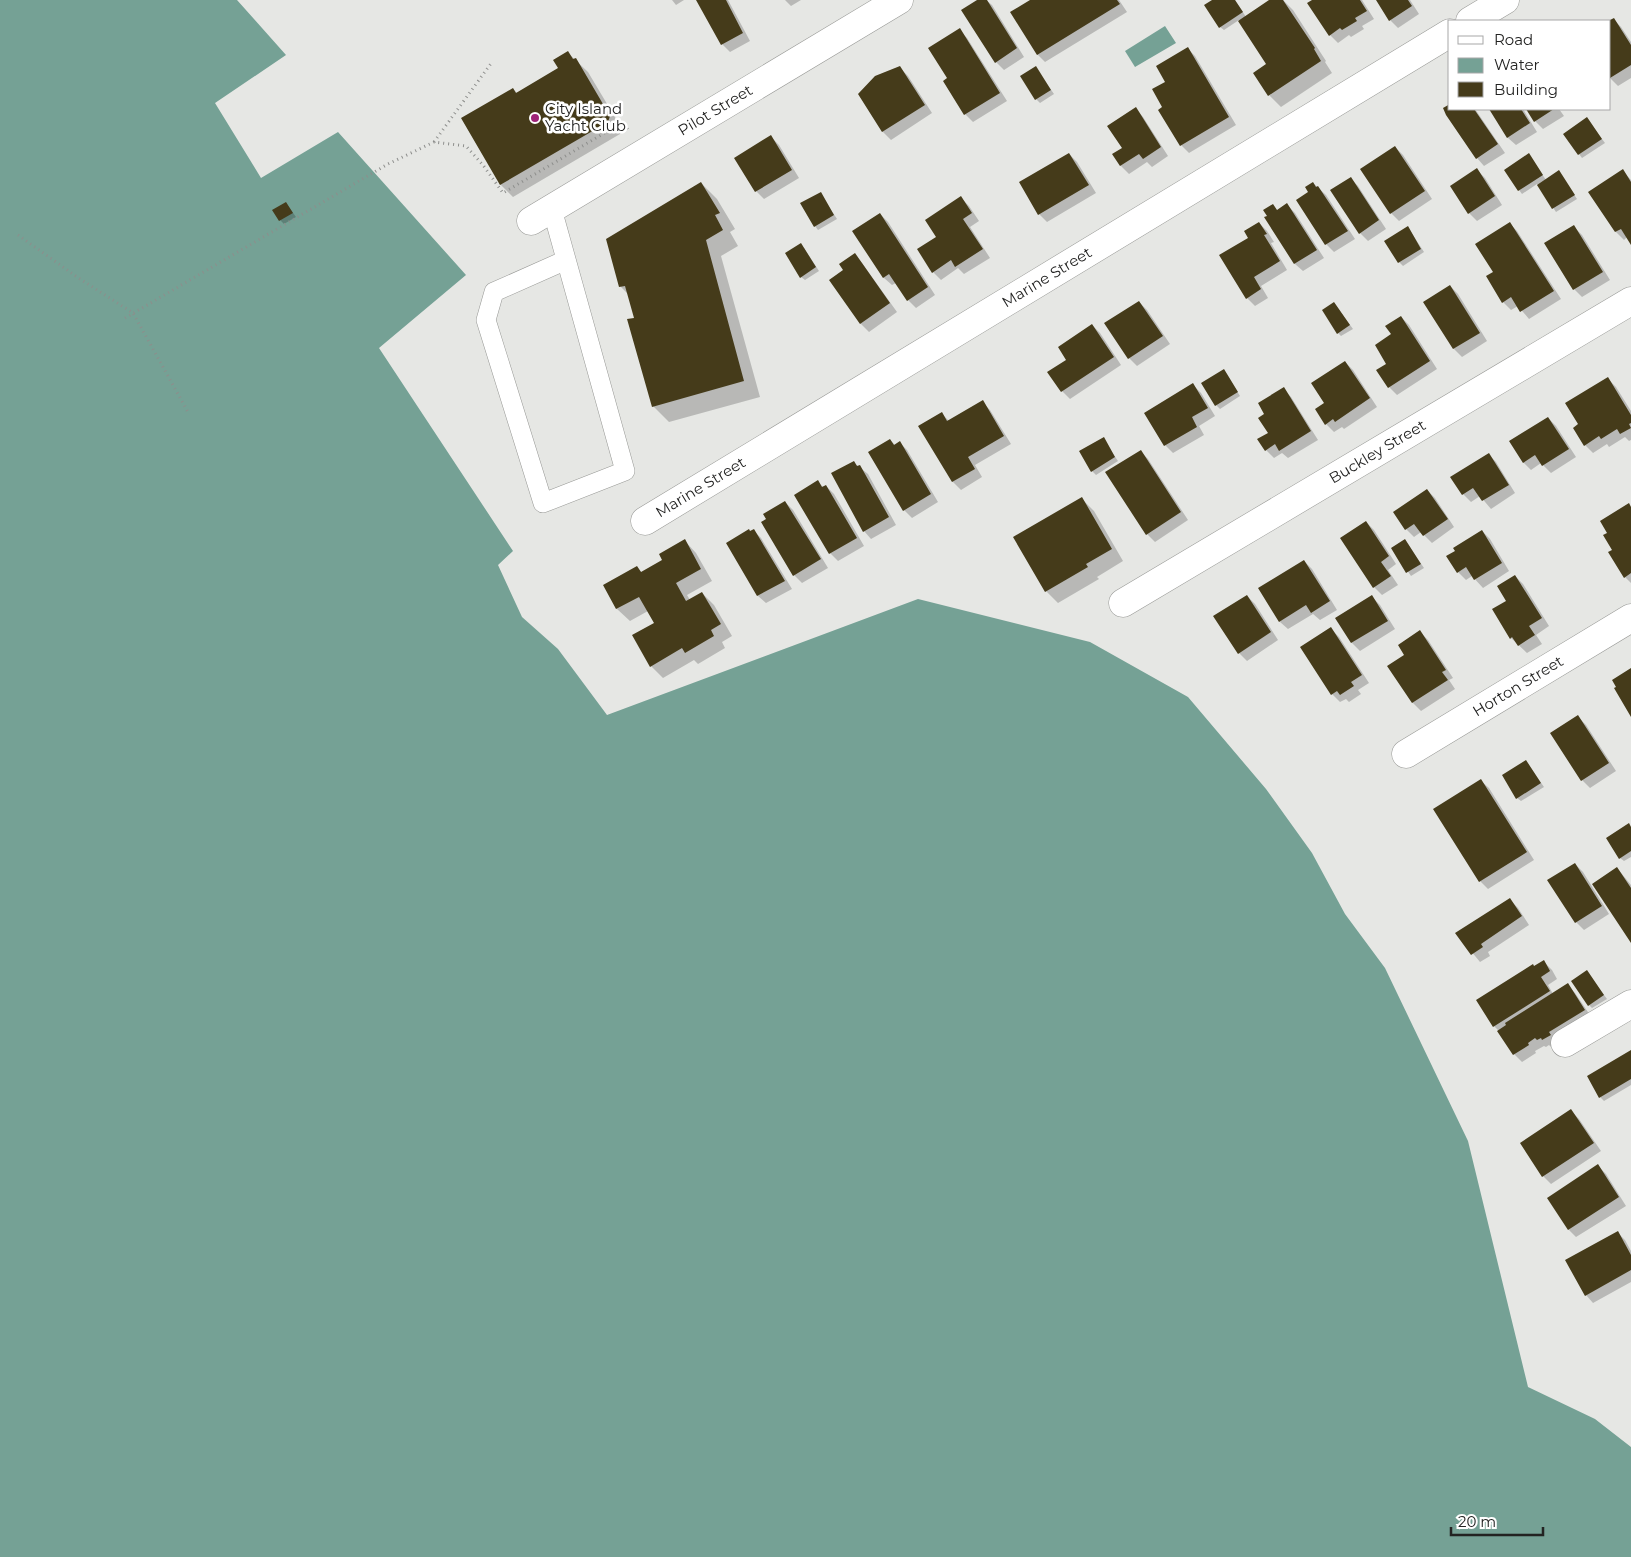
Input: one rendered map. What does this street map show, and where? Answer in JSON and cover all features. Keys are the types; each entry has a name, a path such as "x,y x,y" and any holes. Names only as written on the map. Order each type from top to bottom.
{"street":[{"name":"Pilot Street","path":"542,215 898,0"},
{"path":"1472,20 1505,0"},
{"name":"Marine Street","path":"645,521 1448,35"},
{"name":"Buckley Street","path":"1123,602 1631,301"},
{"name":"Horton Street","path":"1406,754 1631,618"},
{"path":"1565,1044 1631,1004"}],"lane":[{"path":"542,215 566,260 625,471 543,502 486,320 494,292 566,260"}],"path":[{"path":"125,318 388,164 434,142 492,62"},
{"path":"434,142 466,146 483,165 503,193 623,122 643,154"},
{"path":"18,235 77,277 133,313 189,414"}],"water":[{"path":"0,0 237,0 286,55 215,103 261,178 338,132 466,275 379,348 513,551 498,565 522,617 558,649 607,715 918,599 1090,642 1188,697 1266,789 1312,853 1345,914 1385,968 1468,1141 1528,1387 1595,1419 1631,1447 1631,1557 0,1557"},
{"path":"1165,26 1176,43 1135,67 1125,51"}],"building":[{"path":"696,0 726,0 743,33 721,45"},
{"path":"977,0 987,0 1017,48 995,63 961,10"},
{"path":"1030,0 1117,0 1120,4 1037,55 1010,12"},
{"path":"1212,0 1235,0 1243,12 1219,28 1204,5"},
{"path":"1269,0 1283,0 1315,48 1321,61 1268,96 1253,73 1266,64 1238,21"},
{"path":"1312,0 1360,0 1367,11 1355,18 1357,21 1342,30 1340,28 1329,36 1307,3"},
{"path":"1376,0 1408,0 1412,6 1389,21"},
{"path":"1614,18 1631,45 1631,65 1611,77 1611,20"},
{"path":"960,28 1000,93 964,115 943,81 947,78 928,48"},
{"path":"1188,47 1229,117 1180,146 1158,110 1162,107 1152,89 1165,82 1156,66"},
{"name":"City Island Yacht Club","path":"568,51 573,59 576,58 610,116 608,122 500,185 461,118 513,88 516,93 558,68 553,60"},
{"path":"900,66 925,105 882,132 858,94 875,76"},
{"path":"1036,66 1051,90 1035,100 1020,76"},
{"path":"1448,105 1448,110 1475,110 1498,144 1476,159 1443,108"},
{"path":"1136,107 1161,147 1143,159 1139,154 1120,166 1112,154 1122,148 1107,126"},
{"path":"1490,110 1522,110 1530,123 1507,138"},
{"path":"1527,110 1552,110 1534,122"},
{"path":"1587,117 1602,139 1578,155 1563,134"},
{"path":"771,135 792,170 755,192 734,158"},
{"path":"1395,146 1425,191 1390,214 1360,169"},
{"path":"1069,153 1089,185 1038,215 1019,182"},
{"path":"1529,153 1543,175 1518,191 1504,170"},
{"path":"1477,168 1495,196 1468,214 1450,186"},
{"path":"1623,169 1631,182 1631,245 1621,229 1615,232 1588,192"},
{"path":"1559,170 1575,195 1552,209 1537,185"},
{"path":"1351,177 1379,220 1359,234 1330,190"},
{"path":"701,182 720,213 715,215 723,230 706,240 744,381 652,407 627,319 634,318 625,286 619,287 606,239"},
{"path":"1313,182 1316,187 1318,186 1348,231 1325,245 1296,200 1308,192 1305,187"},
{"path":"821,192 834,215 814,227 800,203"},
{"path":"961,196 972,213 963,219 983,249 955,267 951,260 932,273 917,249 936,237 925,220"},
{"path":"286,202 293,213 279,221 272,210"},
{"path":"1287,203 1317,250 1294,264 1264,217 1267,216 1263,210 1273,204 1277,210"},
{"path":"880,213 928,287 907,301 889,274 883,278 852,231"},
{"path":"1259,222 1267,234 1264,235 1280,261 1254,277 1261,289 1246,299 1219,255 1248,238 1244,231"},
{"path":"1510,222 1554,291 1520,312 1511,297 1502,303 1486,276 1493,272 1475,244"},
{"path":"1574,225 1603,272 1573,290 1544,243"},
{"path":"1408,226 1421,249 1398,263 1384,241"},
{"path":"801,243 816,267 800,278 785,253"},
{"path":"855,253 890,303 860,324 829,280 843,270 839,264"},
{"path":"1450,285 1480,333 1453,349 1423,302"},
{"path":"1139,301 1163,336 1128,359 1104,323"},
{"path":"1334,302 1350,325 1337,334 1322,310"},
{"path":"1401,316 1430,361 1388,388 1376,370 1386,364 1375,345 1391,334 1385,326"},
{"path":"1092,324 1114,357 1061,392 1047,372 1066,360 1058,347"},
{"path":"1345,361 1370,398 1335,422 1333,419 1325,425 1315,409 1324,403 1311,383"},
{"path":"1224,369 1238,392 1215,406 1201,383"},
{"path":"1608,377 1631,415 1631,423 1629,424 1631,428 1620,434 1617,429 1601,439 1599,436 1584,446 1573,428 1578,424 1565,403"},
{"path":"1193,383 1208,408 1192,417 1197,427 1164,446 1144,413"},
{"path":"1284,387 1311,431 1279,451 1275,444 1265,451 1257,439 1268,433 1258,418 1264,414 1258,403"},
{"path":"983,400 1004,436 968,457 975,469 952,482 918,426 942,412 947,421"},
{"path":"1548,417 1569,449 1542,466 1535,455 1523,463 1509,441"},
{"path":"1104,437 1115,457 1091,472 1079,451"},
{"path":"890,439 894,445 900,441 931,494 903,511 868,452"},
{"path":"1141,450 1181,512 1146,535 1105,472"},
{"path":"1489,453 1509,485 1482,501 1473,488 1462,495 1450,477"},
{"path":"854,461 857,466 860,465 889,517 863,532 831,473"},
{"path":"818,480 822,487 826,485 857,538 829,554 794,495"},
{"path":"1427,489 1448,519 1423,536 1414,524 1405,530 1393,512"},
{"path":"1082,497 1112,549 1086,564 1088,567 1045,592 1013,537"},
{"path":"785,501 821,559 793,576 761,522 766,519 763,514"},
{"path":"1629,503 1631,507 1631,573 1624,578 1608,552 1612,550 1603,535 1607,533 1600,521"},
{"path":"1366,521 1389,556 1381,562 1391,576 1373,588 1340,538"},
{"path":"749,529 750,531 754,529 785,581 757,596 726,543"},
{"path":"1482,530 1502,563 1474,580 1466,567 1457,573 1446,556 1455,551 1453,548"},
{"path":"685,539 701,569 676,583 686,601 702,592 721,624 711,630 714,636 685,653 682,648 650,667 632,635 654,623 639,597 616,609 603,585 637,566 641,572 662,560 659,554"},
{"path":"1405,539 1421,564 1406,573 1391,548"},
{"path":"1304,560 1330,601 1311,613 1306,605 1279,622 1258,588"},
{"path":"1515,575 1542,618 1529,626 1535,635 1518,646 1512,637 1510,639 1492,609 1506,601 1497,586"},
{"path":"1247,595 1271,632 1238,654 1213,616"},
{"path":"1372,595 1388,621 1351,643 1335,618"},
{"path":"1331,627 1362,675 1351,682 1354,686 1340,695 1337,691 1331,695 1300,647"},
{"path":"1420,630 1446,670 1442,672 1448,680 1412,703 1387,666 1404,655 1398,645"},
{"path":"1631,668 1631,717 1614,688 1616,687 1612,680"},
{"path":"1578,715 1609,763 1581,781 1550,733"},
{"path":"1526,760 1541,783 1516,799 1502,775"},
{"path":"1481,779 1527,852 1479,882 1433,809"},
{"path":"1629,823 1631,827 1631,851 1619,859 1606,838"},
{"path":"1575,863 1602,906 1575,923 1547,880"},
{"path":"1617,867 1631,888 1631,943 1592,884"},
{"path":"1510,898 1522,916 1481,944 1483,947 1471,955 1455,933"},
{"path":"1544,960 1550,971 1541,977 1550,991 1493,1027 1476,1000 1533,964 1534,966"},
{"path":"1587,970 1604,995 1588,1006 1571,981"},
{"path":"1568,983 1585,1010 1549,1032 1551,1035 1542,1040 1541,1038 1537,1040 1535,1038 1528,1043 1529,1045 1513,1055 1497,1031 1506,1025 1505,1023"},
{"path":"1631,1050 1631,1079 1599,1098 1587,1076"},
{"path":"1571,1109 1594,1143 1542,1177 1520,1143"},
{"path":"1598,1164 1619,1197 1568,1230 1547,1198"},
{"path":"1618,1231 1631,1255 1631,1270 1585,1296 1565,1260"}],"place":[{"name":"City Island Yacht Club","path":"535,118"}]}
